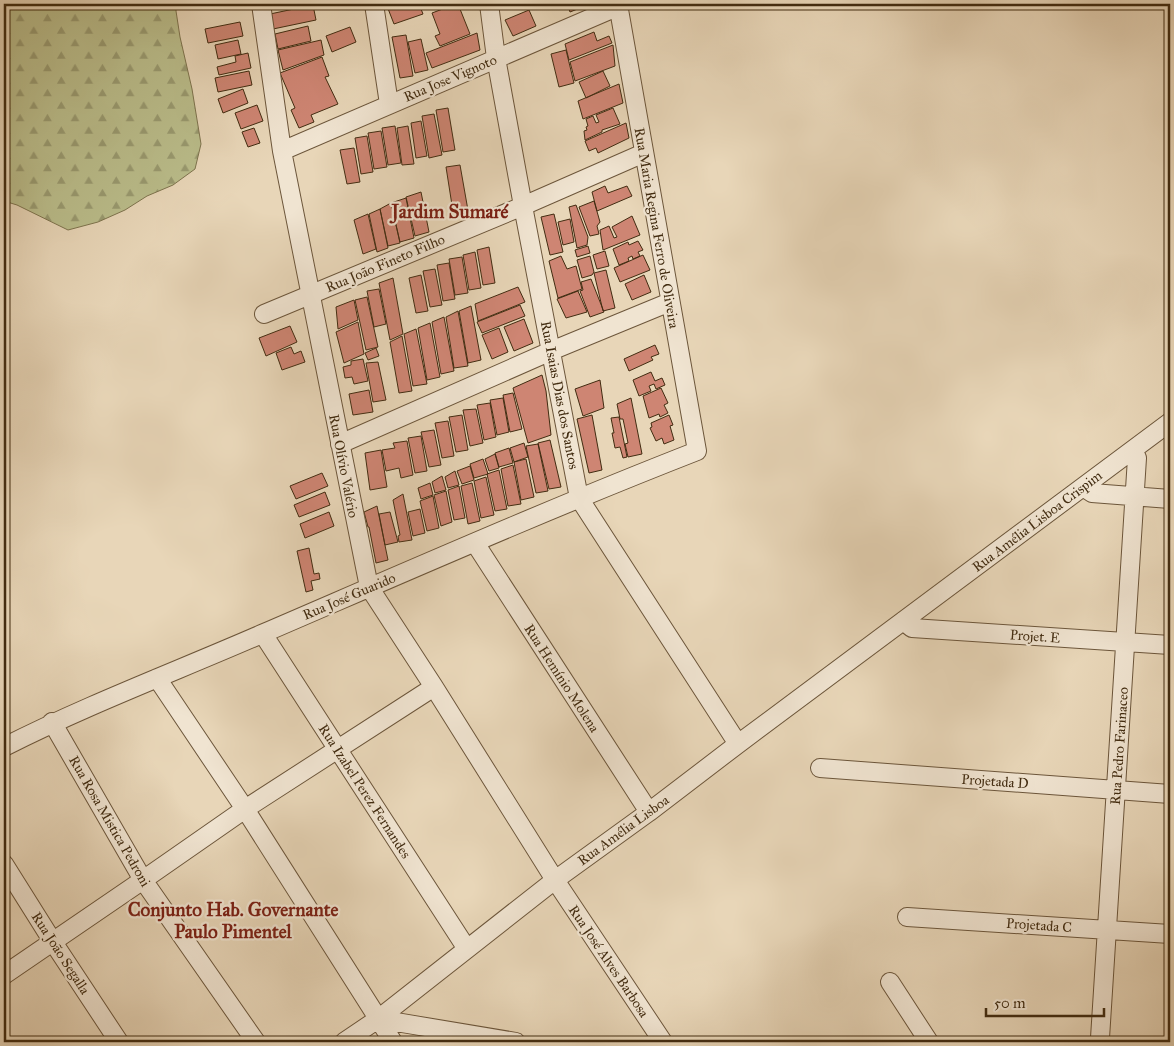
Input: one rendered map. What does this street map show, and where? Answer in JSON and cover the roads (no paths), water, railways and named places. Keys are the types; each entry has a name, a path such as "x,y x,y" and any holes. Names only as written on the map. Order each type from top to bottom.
{"street":[{"name":"Rua Olívio Valério","path":"260,4 282,151 369,587 555,880"},
{"path":"374,4 389,104"},
{"name":"Rua Isaias Dias dos Santos","path":"489,4 496,58 579,498 738,744"},
{"name":"Rua Jose Vignoto","path":"282,151 618,5"},
{"name":"Rua Maria Regina Ferro de Oliveira","path":"618,5 697,451"},
{"name":"Rua João Fineto Filho","path":"264,314 523,206 644,153"},
{"path":"340,444 551,351 670,302"},
{"name":"Rua Amélia Lisboa Crispim","path":"903,620 1170,422"},
{"name":"Rua Pedro Farinaceo","path":"1101,1042 1137,458 1133,450"},
{"name":"Rua José Guarido","path":"4,746 52,722 263,634 369,587 579,498 697,451"},
{"path":"1083,487 1092,493 1170,499"},
{"name":"Rua Hemínio Molena","path":"475,543 649,812"},
{"name":"Projet. E","path":"903,620 912,628 1170,645"},
{"name":"Rua Amélia Lisboa","path":"344,1042 378,1019 555,880 649,812 903,620"},
{"name":"Rua Izabel Perez Fernandes","path":"263,634 467,949"},
{"path":"157,678 245,809 393,1042"},
{"path":"4,974 144,880 245,809 434,687"},
{"name":"Rua Rosa Mistica Pedroni","path":"52,722 144,880 256,1042"},
{"name":"Projetada D","path":"820,768 1170,794"},
{"name":"Rua João Segalla","path":"4,864 119,1042"},
{"name":"Rua José Alves Barbosa","path":"555,880 664,1042"},
{"name":"Projetada C","path":"907,917 1170,934"},
{"path":"890,982 929,1042"},
{"path":"378,1019 516,1042"}],"district":[{"name":"Jardim Sumaré","path":"450,211"},
{"name":"Conjunto Hab. Governante Paulo Pimentel","path":"233,920"}]}
